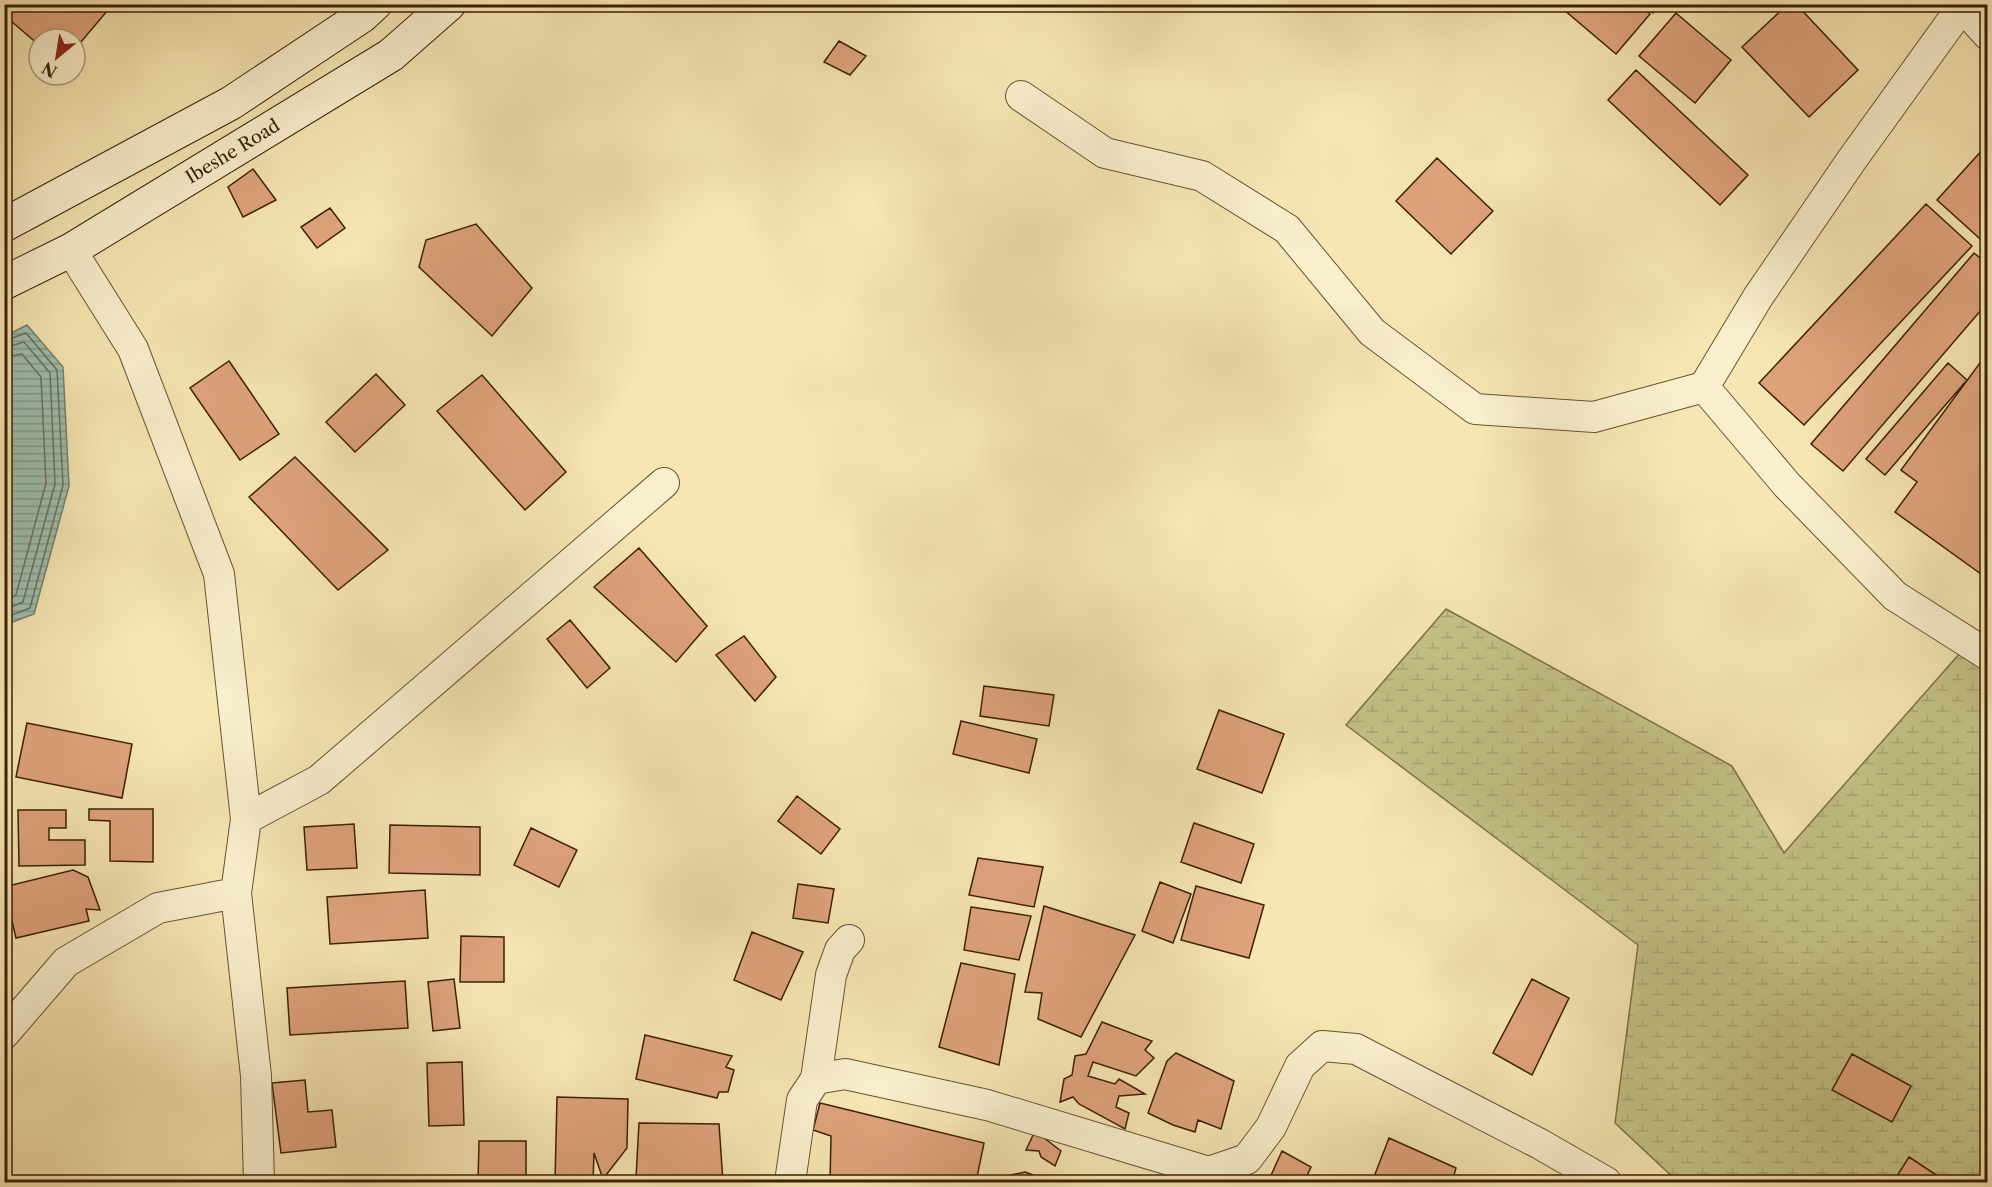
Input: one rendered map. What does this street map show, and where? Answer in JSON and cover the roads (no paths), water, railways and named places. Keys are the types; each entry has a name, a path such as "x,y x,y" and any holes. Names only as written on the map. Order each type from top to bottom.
{"main road":[{"path":"4,225 231,103 362,16 375,4"},
{"name":"Ibeshe Road","path":"4,283 70,250 391,55 449,4"}],"street":[{"path":"1021,96 1105,153 1202,176 1287,229 1372,332 1475,409 1594,417 1704,387 1758,297 1961,6 1988,35"},
{"path":"70,250 133,349 219,574 246,819 236,893 256,1076 259,1182"},
{"path":"1704,387 1787,485 1895,596 1988,655"},
{"path":"246,819 319,780 664,483"},
{"path":"4,1034 66,962 158,908 236,893"},
{"path":"790,1182 802,1100 816,1079 831,975 840,950 849,940"},
{"path":"816,1079 845,1074 987,1106 1209,1172 1247,1159 1271,1126 1300,1066 1322,1046 1356,1049 1540,1144 1606,1182"}],"water":[{"path":"27,325 63,367 69,486 34,614 5,625 5,336"}]}
